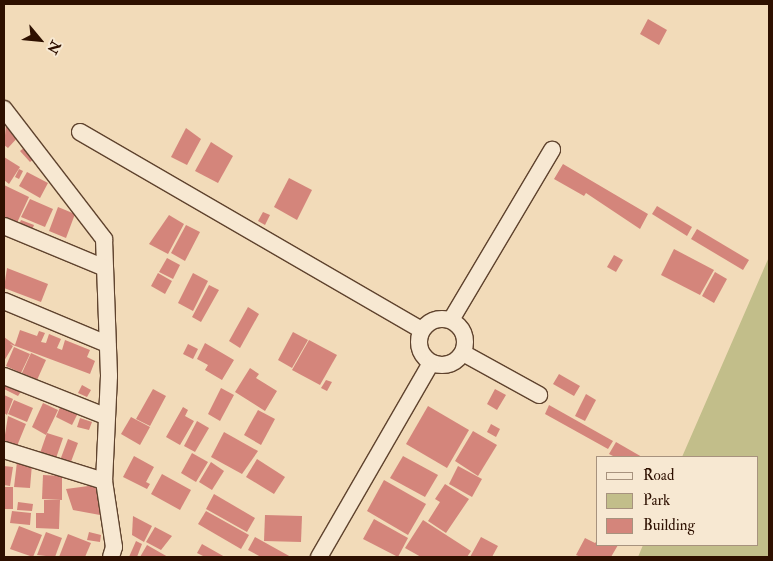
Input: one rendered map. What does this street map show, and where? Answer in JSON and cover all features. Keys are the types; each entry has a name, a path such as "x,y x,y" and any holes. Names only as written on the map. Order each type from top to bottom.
{"street":[{"path":"4,110 104,238 107,344 104,480 114,547 111,557"},
{"path":"80,132 422,330"},
{"path":"451,320 552,150"},
{"path":"4,226 105,268"},
{"path":"4,301 107,344"},
{"path":"435,320 451,320 463,331 463,353 452,363 431,363 419,345 422,330 435,320"},
{"path":"463,353 538,395"},
{"path":"319,557 431,363"},
{"path":"4,376 105,416"},
{"path":"4,450 104,480"}],"green space":[{"path":"769,257 769,557 638,557 643,546 758,546 758,456 682,456"}],"building":[{"path":"648,19 667,30 659,45 640,34"},
{"path":"6,125 19,136 8,148 4,145"},
{"path":"186,128 201,139 187,165 171,157"},
{"path":"211,142 233,156 218,183 195,171"},
{"path":"25,147 35,158 30,162 20,151"},
{"path":"4,157 20,167 9,184 4,180"},
{"path":"563,164 648,214 640,229 586,193 584,196 554,179"},
{"path":"19,169 23,171 19,179 15,177"},
{"path":"27,172 48,183 40,198 19,186"},
{"path":"289,178 312,190 297,220 274,207"},
{"path":"4,185 29,197 16,225 4,220"},
{"path":"30,199 53,209 45,227 21,217"},
{"path":"657,206 692,227 687,236 652,214"},
{"path":"58,207 75,214 66,238 49,231"},
{"path":"263,212 270,215 265,225 258,221"},
{"path":"169,215 184,224 168,254 149,244"},
{"path":"21,220 34,225 30,235 17,229"},
{"path":"186,225 200,232 185,261 171,253"},
{"path":"697,229 749,260 743,270 691,239"},
{"path":"674,249 714,270 700,295 661,275"},
{"path":"614,255 623,260 616,272 607,267"},
{"path":"167,258 180,265 173,279 159,272"},
{"path":"7,268 48,284 41,302 4,288"},
{"path":"715,272 727,279 714,303 702,296"},
{"path":"158,273 172,281 165,294 151,286"},
{"path":"193,273 208,281 193,311 178,303"},
{"path":"209,285 219,290 201,322 192,317"},
{"path":"248,307 259,314 240,348 229,341"},
{"path":"20,330 37,336 39,331 45,333 41,342 46,343 49,334 61,339 57,348 62,350 65,340 90,350 87,357 95,361 90,374 10,344 13,346 4,361 4,337 15,345"},
{"path":"293,332 308,340 292,368 278,360"},
{"path":"309,340 337,355 320,385 292,370"},
{"path":"205,343 234,360 222,380 205,370 208,365 197,359"},
{"path":"188,344 198,349 193,359 183,354"},
{"path":"14,347 30,354 21,373 6,366"},
{"path":"31,353 46,360 37,380 22,373"},
{"path":"250,368 259,374 256,378 277,391 265,411 235,392"},
{"path":"559,374 580,386 574,396 553,384"},
{"path":"326,380 332,382 327,391 321,388"},
{"path":"5,382 22,390 18,396 4,389"},
{"path":"82,385 91,390 87,397 78,393"},
{"path":"221,388 234,395 220,421 208,414"},
{"path":"153,389 166,396 150,426 136,419"},
{"path":"495,389 506,395 497,410 487,404"},
{"path":"586,394 596,400 585,421 575,416"},
{"path":"4,395 13,399 7,415 4,413"},
{"path":"14,400 33,408 27,422 8,414"},
{"path":"43,403 58,410 46,435 32,427"},
{"path":"61,405 78,413 72,425 56,417"},
{"path":"549,405 613,441 608,449 545,414"},
{"path":"428,406 469,430 447,468 406,444"},
{"path":"183,407 188,410 185,416 194,421 180,445 166,437"},
{"path":"258,410 275,419 261,445 244,435"},
{"path":"8,416 26,424 17,446 4,441"},
{"path":"131,417 150,427 140,445 121,434"},
{"path":"80,418 92,422 89,430 77,427"},
{"path":"197,421 209,428 195,452 184,446"},
{"path":"491,424 500,429 496,437 487,432"},
{"path":"473,431 497,445 478,476 455,461"},
{"path":"224,432 258,451 242,474 211,457"},
{"path":"47,433 63,438 55,461 39,456"},
{"path":"68,439 78,443 69,467 59,463"},
{"path":"616,442 640,456 613,456 609,454"},
{"path":"192,453 208,462 196,482 181,473"},
{"path":"134,456 154,467 146,482 150,484 147,489 123,477"},
{"path":"403,456 438,475 425,497 390,478"},
{"path":"257,459 285,477 274,494 246,477"},
{"path":"17,462 32,464 30,488 14,487"},
{"path":"211,462 224,471 212,490 199,482"},
{"path":"4,466 13,467 10,486 4,485"},
{"path":"458,466 482,479 472,497 449,484"},
{"path":"162,474 191,490 180,510 151,494"},
{"path":"43,475 62,476 62,500 42,499"},
{"path":"384,480 426,504 408,535 367,511"},
{"path":"445,484 469,499 446,533 428,521 440,502 435,499"},
{"path":"96,485 100,515 73,510 66,489"},
{"path":"4,487 13,487 13,509 4,509"},
{"path":"214,494 255,518 247,532 206,509"},
{"path":"44,500 60,500 59,529 36,528 36,513 44,513"},
{"path":"18,502 33,504 32,511 17,510"},
{"path":"12,511 31,513 30,525 10,523"},
{"path":"206,511 249,535 241,549 198,524"},
{"path":"265,515 302,516 301,542 264,541"},
{"path":"133,516 152,526 144,542 132,535"},
{"path":"374,519 408,538 398,557 363,539"},
{"path":"423,520 471,551 467,557 421,557 405,548"},
{"path":"19,526 42,535 33,557 10,549"},
{"path":"155,527 172,536 161,550 146,542"},
{"path":"46,532 62,538 55,557 37,555"},
{"path":"89,532 101,535 100,542 87,540"},
{"path":"68,534 91,543 85,557 59,557"},
{"path":"255,537 291,557 261,557 248,550"},
{"path":"481,537 498,546 492,557 470,557"},
{"path":"585,538 596,542 596,546 617,546 611,557 581,557 576,555"},
{"path":"136,541 142,544 137,557 129,557"},
{"path":"202,544 225,557 205,557 197,553"},
{"path":"147,545 168,557 140,557"}]}
